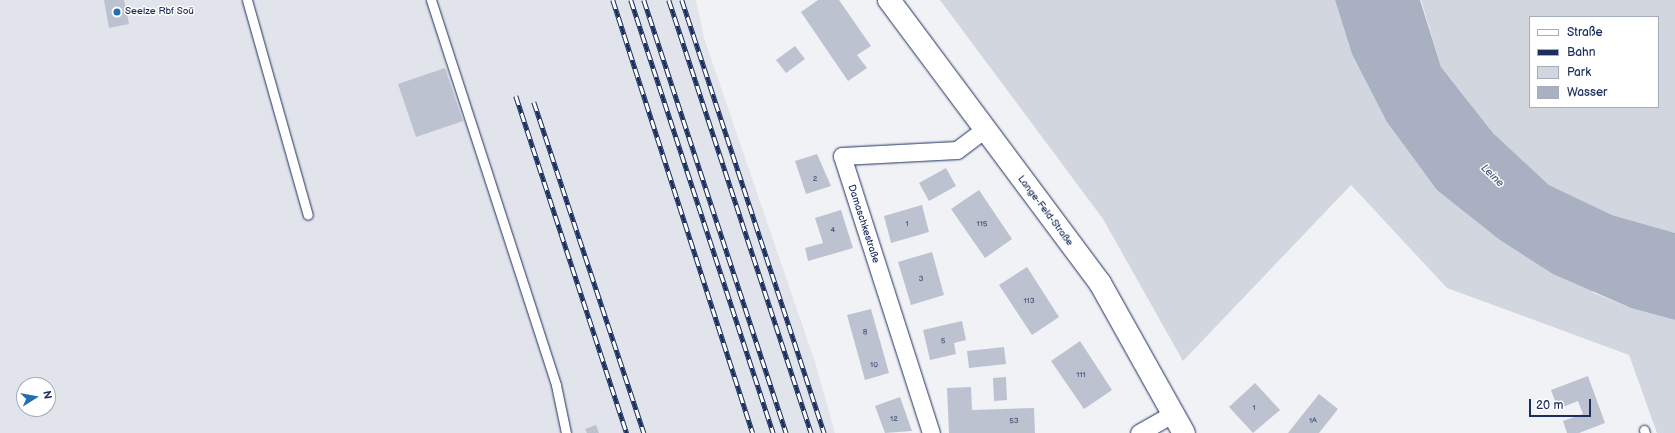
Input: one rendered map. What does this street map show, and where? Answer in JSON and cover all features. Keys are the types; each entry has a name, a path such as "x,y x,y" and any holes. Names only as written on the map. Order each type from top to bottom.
{"street":[{"name":"Lange-Feld-Straße","path":"889,0 984,130 1100,283 1184,433"},
{"name":"Damaschkestraße","path":"930,433 842,156 957,150 984,130"},
{"path":"1139,433 1174,413"}],"lane":[{"path":"247,0 308,215"},
{"path":"432,0 556,385 566,433"}],"shaded area":[{"path":"0,0 696,0 704,38 815,362 835,433 0,433"}],"green space":[{"path":"940,0 1335,0 1352,54 1594,293 1631,308 1675,320 1675,433 1657,433 1629,355 1447,288 1351,185 1183,361 1103,219"},
{"path":"1421,0 1675,0 1675,233 1612,215 1549,185 1493,133 1441,67"}],"water":[{"name":"Leine","path":"1335,0 1420,0 1441,67 1493,133 1549,185 1612,215 1675,233 1675,320 1631,308 1553,274 1500,240 1437,190 1387,122 1352,54"}],"building":[{"name":"Seelze Rbf Soü","path":"104,0 124,0 129,24 109,28"},
{"path":"818,0 839,0 871,46 857,55 867,68 848,81 801,12"},
{"path":"795,46 805,59 786,73 776,60"},
{"path":"445,68 463,121 416,137 398,84"},
{"path":"817,154 831,186 806,194 795,161"},
{"path":"946,168 956,186 929,201 919,183"},
{"path":"979,190 1012,239 985,258 951,209"},
{"path":"922,205 929,232 891,243 884,216"},
{"path":"841,210 853,248 808,261 805,248 823,243 815,218"},
{"path":"932,252 944,295 911,305 898,262"},
{"path":"1027,267 1059,317 1032,335 999,285"},
{"path":"871,309 889,373 865,380 847,315"},
{"path":"962,321 966,340 954,343 956,354 930,360 923,330"},
{"path":"1080,341 1112,390 1084,409 1051,361"},
{"path":"1004,347 1006,364 969,368 967,351"},
{"path":"1588,376 1605,423 1579,433 1567,433 1563,421 1583,414 1578,401 1558,409 1551,390"},
{"path":"1006,377 1007,400 994,401 993,378"},
{"path":"1255,383 1280,410 1253,433 1229,407"},
{"path":"971,387 972,410 1034,408 1035,433 949,433 947,388"},
{"path":"1319,394 1338,409 1319,433 1288,433"},
{"path":"900,397 912,431 885,433 875,406"},
{"path":"596,425 599,433 587,433 585,429"}],"railway":[{"path":"613,0 753,433"},
{"path":"631,0 773,433"},
{"path":"644,0 786,433"},
{"path":"669,0 811,433"},
{"path":"682,0 824,433"},
{"path":"516,96 627,433"},
{"path":"534,102 644,433"}],"place":[{"name":"Seelze Rbf Soü","path":"117,12"}]}
